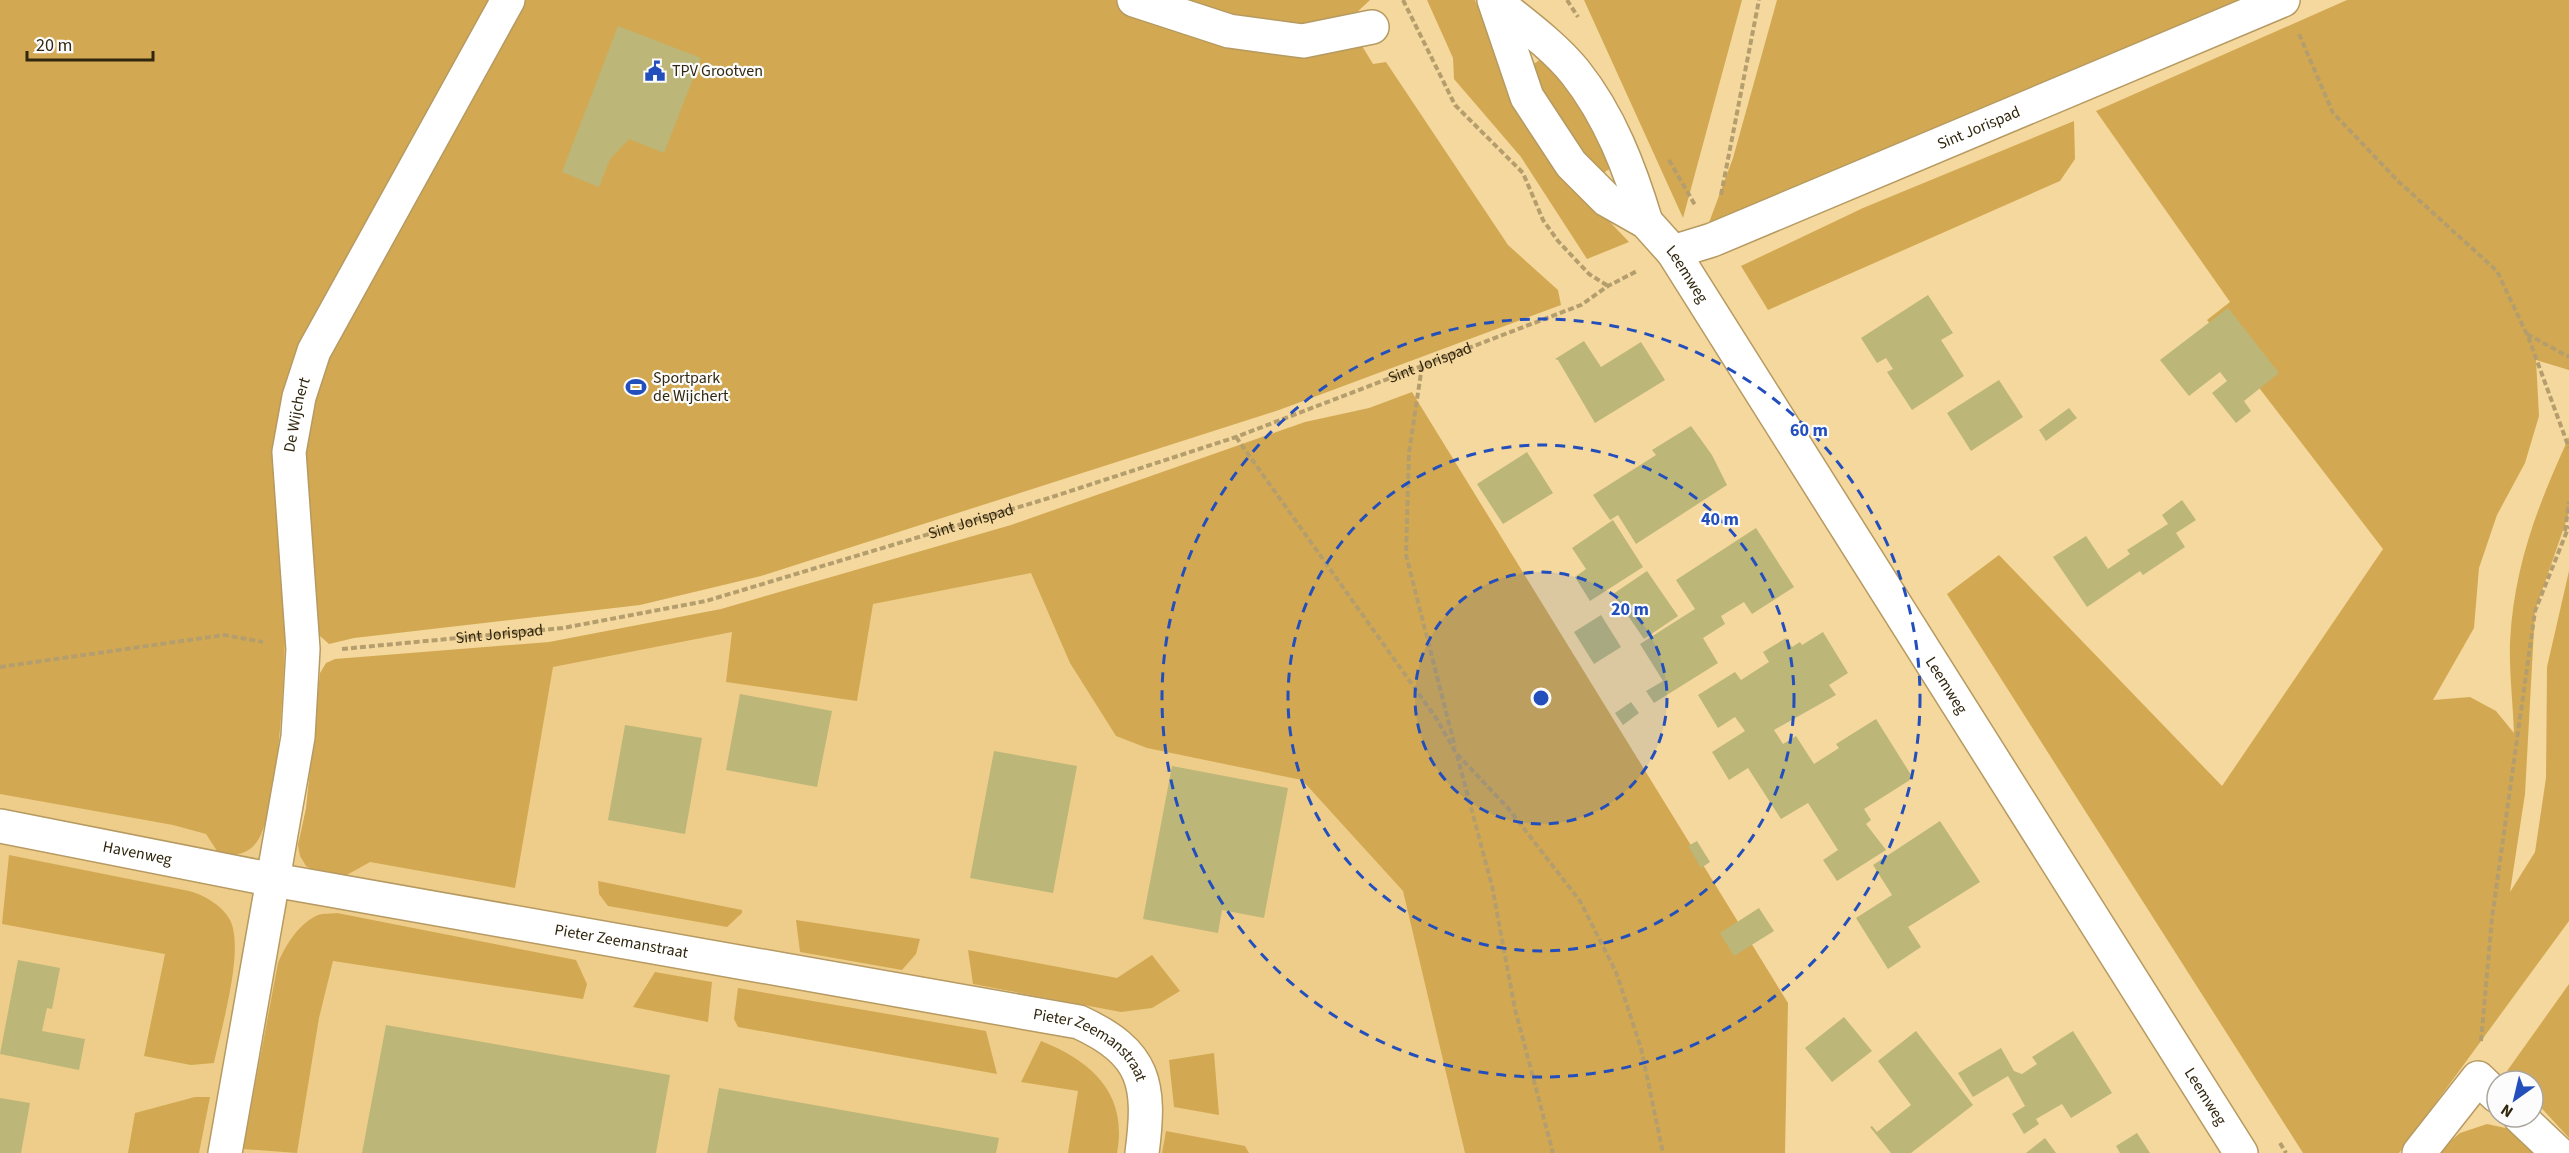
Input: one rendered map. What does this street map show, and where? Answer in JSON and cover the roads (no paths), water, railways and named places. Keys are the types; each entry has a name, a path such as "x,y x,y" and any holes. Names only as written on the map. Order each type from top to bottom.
{"street":[{"name":"De Wijchert","path":"274,880 298,737 303,649 289,452 298,398 314,351 508,0"},
{"path":"1134,0 1229,31 1303,41 1372,27"},
{"name":"Sint Jorispad","path":"1673,252 1712,240 2283,0"},
{"name":"Leemweg","path":"1495,1 1536,34 1575,72 1613,133 1633,179 1646,222"},
{"name":"Leemweg","path":"1495,1 1527,97 1571,164 1607,200 1646,222 1673,252 2241,1153"},
{"name":"Havenweg","path":"0,826 274,880"},
{"path":"225,1153 274,880"},
{"name":"Pieter Zeemanstraat","path":"274,880 1079,1022 1106,1035 1125,1049 1138,1072 1146,1115 1142,1153"},
{"path":"2419,1153 2485,1089"},
{"path":"2533,1129 2558,1153"}],"place":[{"name":"TPV Grootven","path":"655,71"},
{"name":"Sportpark de Wijchert","path":"636,387"}]}
